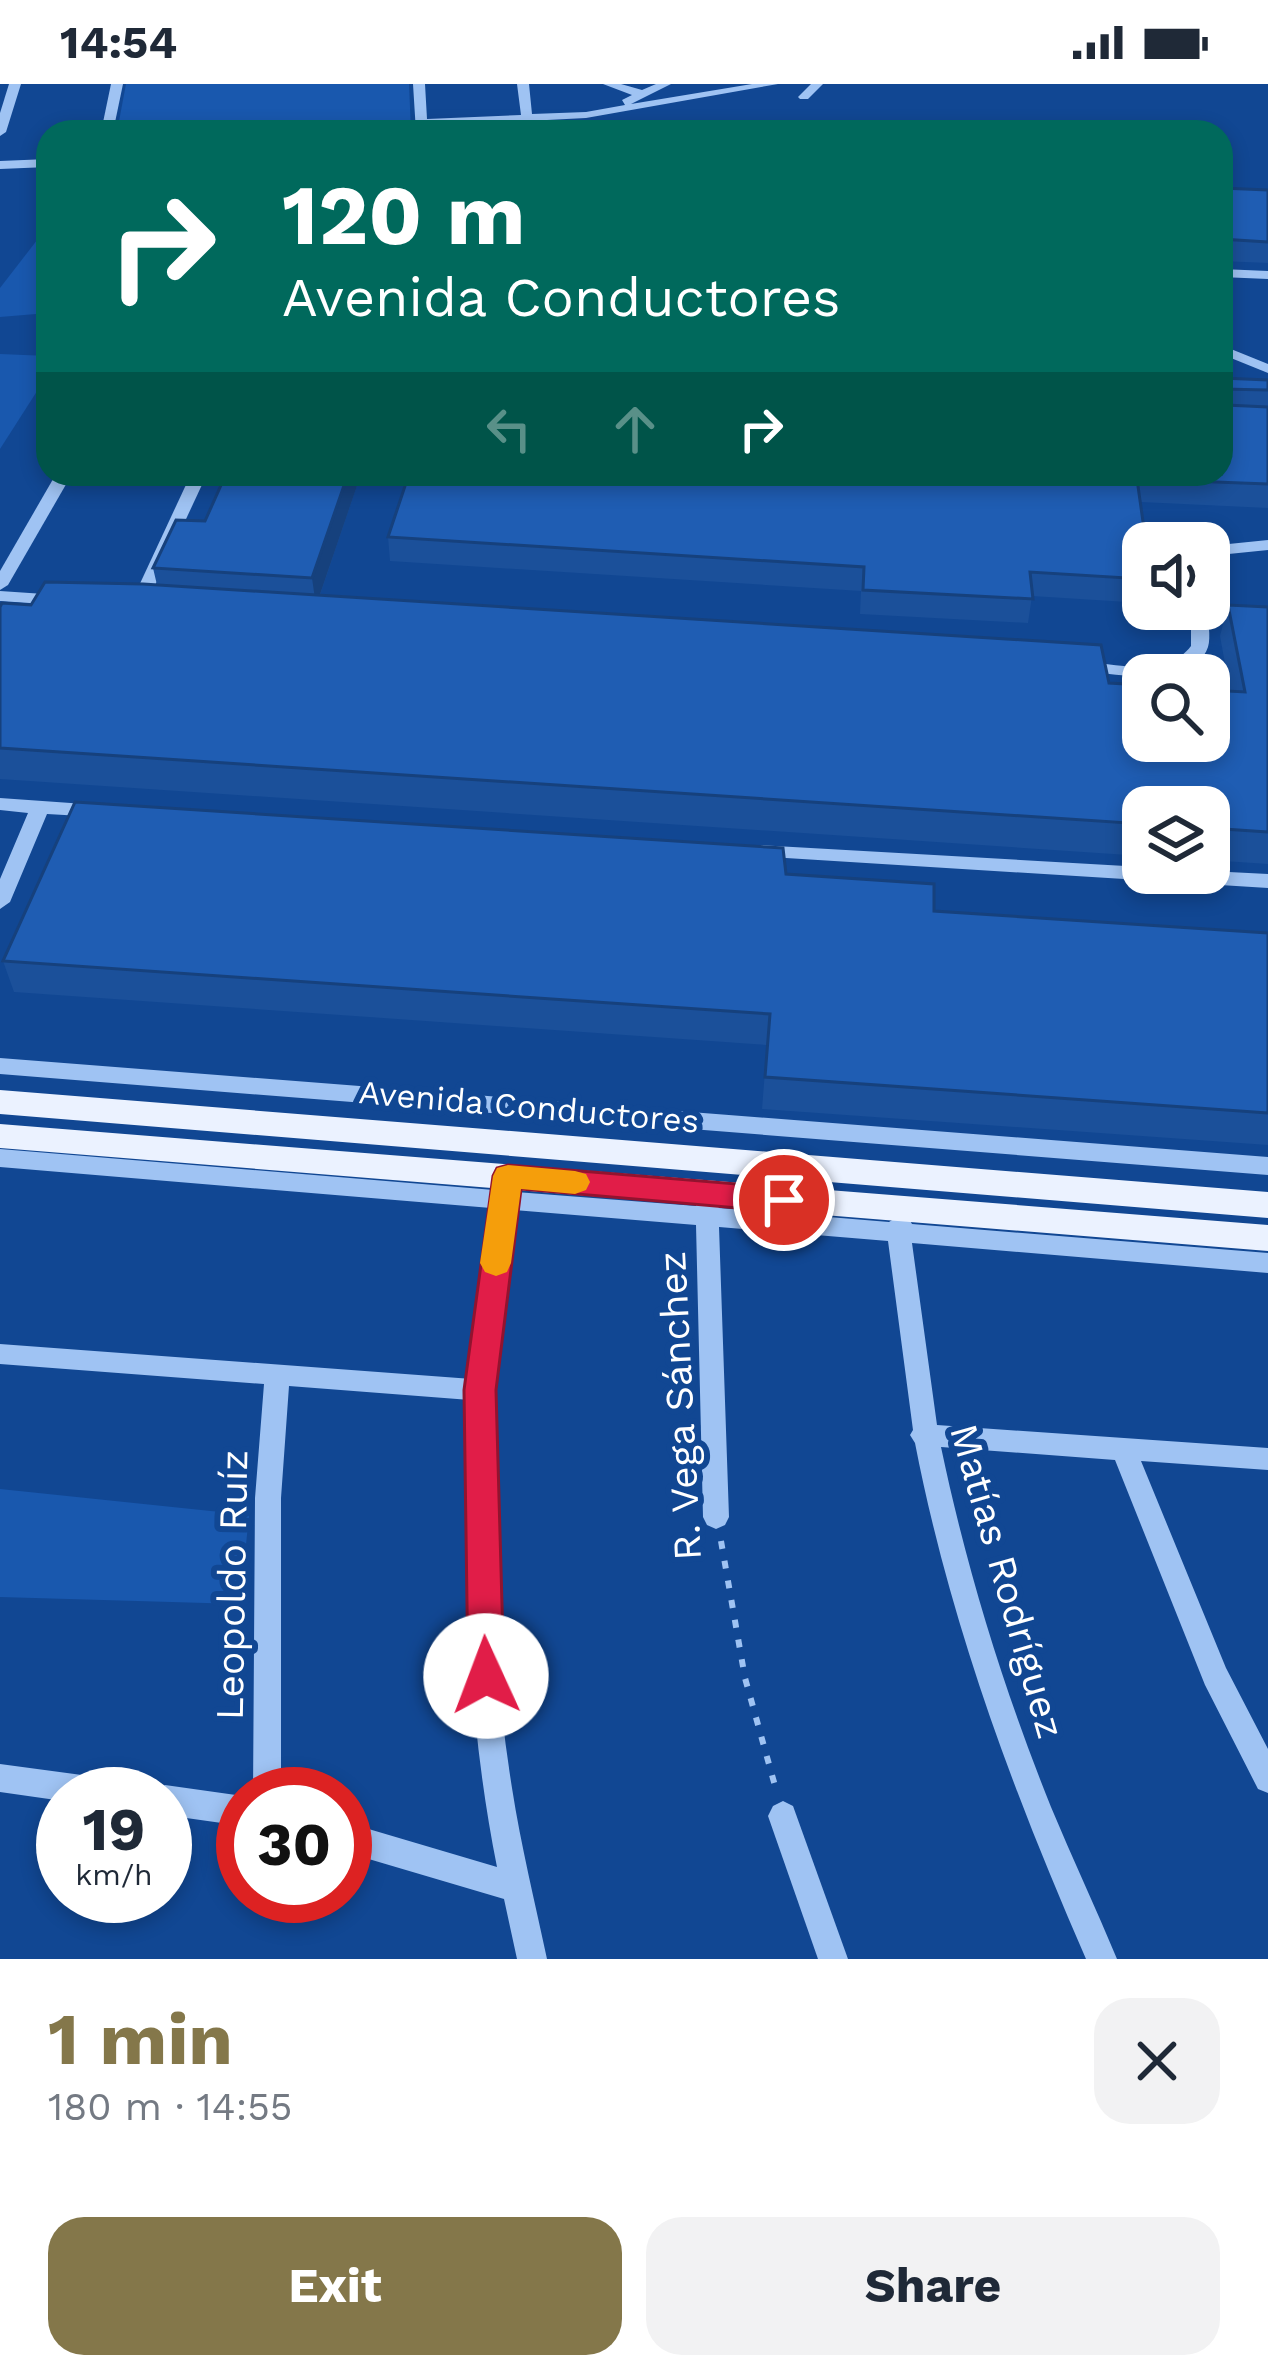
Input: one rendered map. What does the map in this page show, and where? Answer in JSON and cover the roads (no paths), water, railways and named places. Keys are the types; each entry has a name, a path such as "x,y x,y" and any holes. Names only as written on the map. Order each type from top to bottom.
{"main road":[{"name":"Avenida Conductores","path":"0,1102 1268,1205"},
{"path":"0,1136 900,1221 1268,1238"}],"street":[{"path":"0,132 15,84"},
{"path":"110,120 117,84"},
{"path":"419,84 421,120"},
{"path":"523,84 527,119"},
{"path":"609,84 642,94"},
{"path":"604,112 665,84"},
{"path":"515,120 604,112 772,84"},
{"path":"804,97 817,84"},
{"path":"0,166 36,164"},
{"path":"1233,274 1268,275"},
{"path":"1233,354 1268,369"},
{"path":"0,585 57,486"},
{"path":"138,605 194,486"},
{"path":"1230,548 1268,545"},
{"path":"0,596 69,601"},
{"path":"115,603 161,606"},
{"path":"1062,664 1175,668 1198,651 1198,630"},
{"path":"0,803 130,813"},
{"path":"0,902 40,808"},
{"path":"746,850 1268,881"},
{"path":"0,1066 1268,1166"},
{"path":"0,1158 506,1186 480,1390 486,1676 495,1766 532,1959"},
{"name":"R. Vega Sánchez","path":"706,1205 716,1516"},
{"path":"900,1221 1268,1263"},
{"name":"Matías Rodríguez","path":"900,1221 923,1435 996,1701 1041,1825 1102,1959"},
{"path":"0,1354 480,1390"},
{"name":"Leopoldo Ruíz","path":"267,1767 266,1542 277,1377"},
{"path":"923,1435 1268,1459"},
{"path":"1123,1448 1215,1676 1268,1779"},
{"path":"0,1778 36,1783"},
{"path":"783,1816 833,1959"},
{"path":"372,1845 517,1888"}]}
